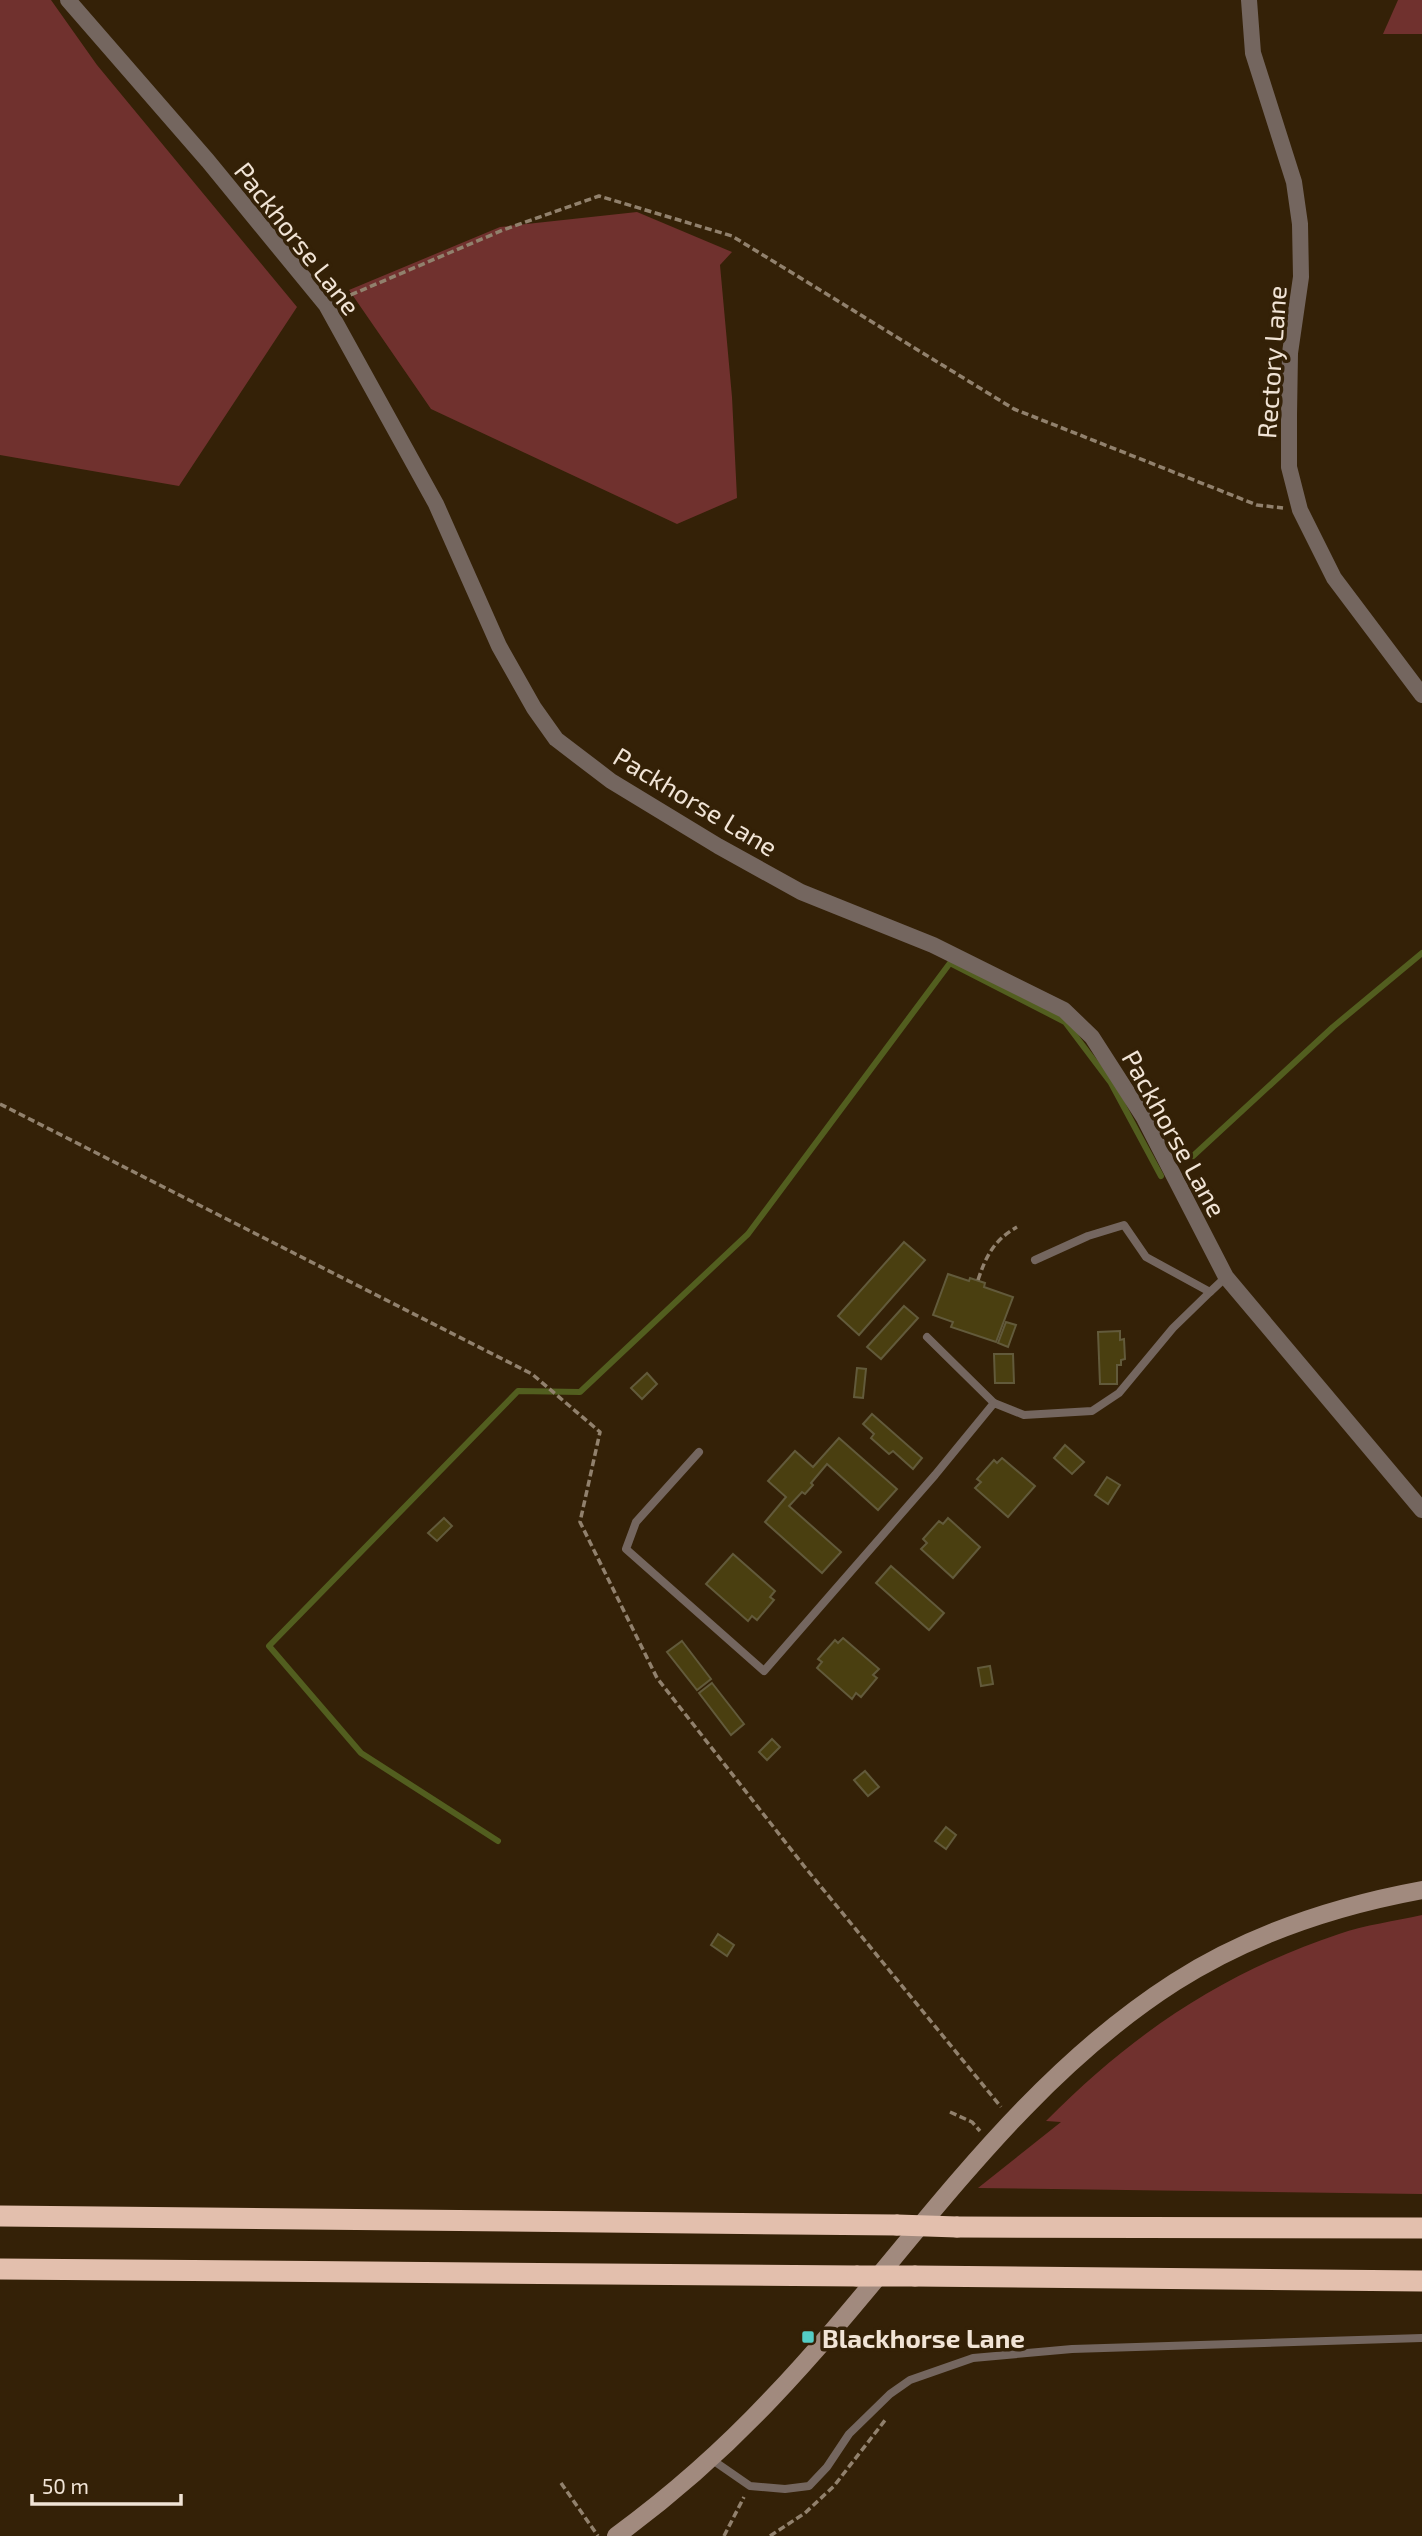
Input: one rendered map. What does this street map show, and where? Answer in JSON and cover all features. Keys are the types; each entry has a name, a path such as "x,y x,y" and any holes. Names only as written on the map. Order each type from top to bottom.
{"highway":[{"path":"0,2216 957,2227 1422,2228"},
{"path":"0,2269 1422,2281"}],"main road":[{"path":"616,2536 659,2505 711,2459 772,2398 991,2142 1073,2060 1130,2014 1176,1981 1228,1953 1284,1928 1323,1913 1422,1890"}],"street":[{"name":"Packhorse Lane","path":"68,0 208,161 326,305 436,504 499,646 534,708 556,739 611,781 718,846 801,892 933,944 1064,1010 1092,1037 1144,1118 1226,1277 1422,1510"},
{"name":"Rectory Lane","path":"1249,0 1253,53 1294,182 1300,224 1301,276 1290,353 1289,467 1300,510 1334,578 1422,695"}],"lane":[{"path":"1035,1260 1088,1236 1125,1225 1146,1258 1210,1292"},
{"path":"927,1337 993,1402 1024,1415 1092,1411 1119,1393 1172,1328 1226,1277"},
{"path":"699,1452 636,1522 626,1549 764,1671 935,1475 993,1402"},
{"path":"711,2459 750,2486 785,2490 809,2486 828,2467 849,2434 890,2394 910,2380 973,2358 1072,2349 1422,2338"}],"path":[{"path":"326,305 503,230 599,196 732,236 1014,409 1257,505 1300,510"},
{"path":"0,1104 532,1374 600,1433 580,1522 657,1678 804,1866 1012,2120"},
{"path":"978,1280 992,1247 1017,1227"},
{"path":"950,2112 972,2122 991,2142"},
{"path":"561,2483 598,2536"},
{"path":"724,2536 750,2486"}],"shaded area":[{"path":"0,0 51,0 97,65 297,307 179,486 0,455"},
{"path":"1398,0 1422,0 1422,34 1383,34"},
{"path":"637,212 732,252 720,265 732,397 737,498 677,524 431,409 349,290 500,227"},
{"path":"1422,1915 1422,2194 978,2188 1061,2122 1046,2121 1112,2061 1146,2034 1218,1987 1256,1967 1349,1931"}],"building":[{"path":"904,1242 925,1260 859,1335 838,1316"},
{"path":"948,1274 985,1283 984,1287 1013,1297 996,1342 951,1327 953,1322 933,1315"},
{"path":"904,1306 918,1318 881,1359 867,1347"},
{"path":"1006,1322 1016,1325 1008,1347 998,1343"},
{"path":"1120,1331 1120,1340 1124,1339 1125,1359 1121,1360 1121,1365 1117,1365 1117,1384 1100,1384 1098,1332"},
{"path":"994,1354 1013,1354 1014,1383 995,1383"},
{"path":"857,1368 866,1369 863,1398 854,1397"},
{"path":"647,1373 657,1384 642,1399 631,1388"},
{"path":"872,1414 922,1458 913,1469 893,1451 889,1454 871,1438 874,1434 863,1424"},
{"path":"839,1438 897,1489 878,1510 827,1464 805,1494 802,1492 789,1506 841,1552 822,1573 765,1522 786,1497 768,1481 795,1451 813,1467"},
{"path":"1065,1445 1084,1462 1072,1474 1054,1458"},
{"path":"1002,1458 1035,1486 1008,1517 975,1488 981,1482 977,1479 994,1460 997,1463"},
{"path":"1107,1477 1120,1485 1108,1504 1095,1495"},
{"path":"444,1518 452,1526 437,1541 428,1533"},
{"path":"948,1518 980,1547 953,1578 921,1549 927,1543 923,1539 939,1521 943,1524"},
{"path":"733,1554 775,1591 770,1597 774,1600 757,1620 752,1616 748,1621 706,1584"},
{"path":"891,1566 944,1613 929,1630 876,1583"},
{"path":"843,1638 879,1669 873,1675 877,1678 861,1697 856,1693 852,1699 817,1668 822,1662 818,1659 835,1640 838,1643"},
{"path":"682,1641 711,1679 697,1690 667,1652"},
{"path":"990,1666 993,1684 981,1686 978,1668"},
{"path":"712,1683 744,1724 731,1735 699,1693"},
{"path":"772,1739 780,1747 767,1760 759,1752"},
{"path":"865,1771 879,1787 868,1796 854,1780"},
{"path":"946,1827 956,1835 946,1849 935,1841"},
{"path":"718,1934 734,1945 727,1956 711,1945"}],"waterway":[{"path":"1193,1156 1333,1027 1422,953"},
{"path":"498,1841 361,1753 269,1646 518,1391 580,1392 748,1234 950,963 1065,1022 1111,1083 1161,1176"}],"place":[{"name":"Blackhorse Lane","path":"808,2337"}]}
